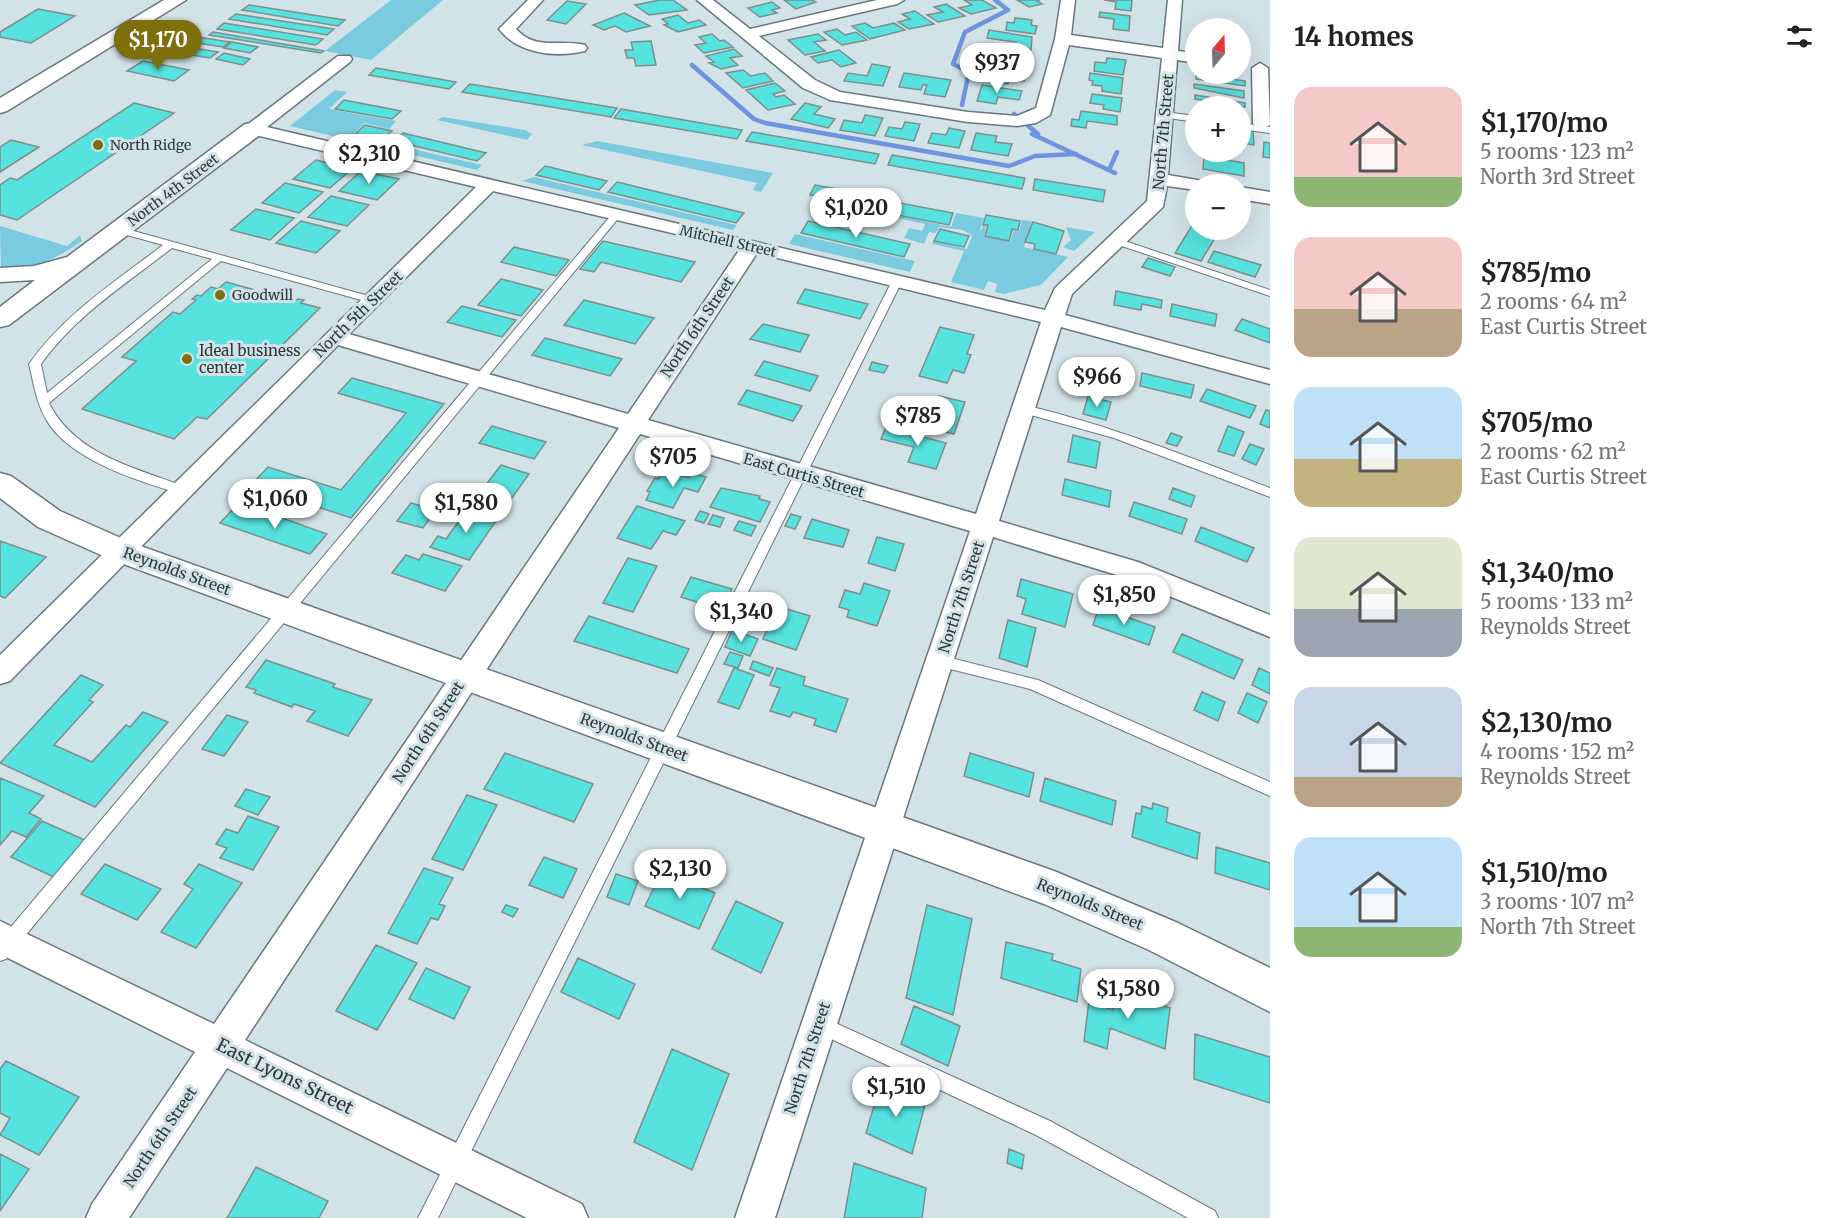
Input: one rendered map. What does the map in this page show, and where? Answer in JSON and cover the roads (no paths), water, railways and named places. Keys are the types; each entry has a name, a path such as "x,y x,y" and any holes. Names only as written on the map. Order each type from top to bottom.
{"main road":[{"path":"0,107 177,0"},
{"name":"North 4th Street","path":"0,319 253,129"},
{"path":"0,275 36,273 84,256"},
{"name":"Reynolds Street","path":"0,483 49,519 121,551 1054,889 1134,921 1204,954 1270,991"}],"street":[{"path":"536,0 512,20 507,28 510,33 517,40 545,48 579,48"},
{"path":"704,0 809,84 836,96 968,117 1017,121 1044,111 1063,39 1068,0"},
{"path":"748,34 897,0"},
{"name":"North 7th Street","path":"754,1218 1062,291 1156,203 1175,0"},
{"path":"1063,39 1185,57"},
{"name":"North 4th Street","path":"253,129 344,59"},
{"path":"1265,68 1266,127"},
{"name":"Mitchell Street","path":"253,129 1054,319 1216,360 1270,377"},
{"path":"1158,179 1185,183"},
{"name":"North 5th Street","path":"0,673 334,337 489,185"},
{"path":"1251,195 1270,198"},
{"name":"North 6th Street","path":"106,1218 464,676 752,246"},
{"name":"East Curtis Street","path":"334,337 631,426 1129,569 1270,626"},
{"name":"East Lyons Street","path":"3,944 221,1045 568,1218"}],"lane":[{"path":"1164,115 1185,118"},
{"path":"1251,126 1266,127"},
{"path":"3,944 616,215"},
{"path":"119,230 372,300"},
{"path":"1116,241 1270,293"},
{"path":"171,244 61,332 43,350 35,364 48,417 61,432 90,452 182,490"},
{"path":"43,402 219,258"},
{"path":"428,1218 798,473 897,281"},
{"path":"1024,409 1067,417 1109,431 1270,493"},
{"path":"939,661 1033,684 1270,789"},
{"path":"817,1024 1042,1128 1208,1218"}],"waterway":[{"path":"962,105 969,72 953,64 965,32 1008,10 995,0"},
{"path":"692,65 754,119 765,123 1009,166 1035,156 1075,154"},
{"path":"1014,114 1038,134"},
{"path":"1032,134 1075,154"},
{"path":"1109,170 1117,152"},
{"path":"1075,154 1115,173"}],"place":[{"name":"North Ridge","path":"98,145"},
{"name":"Goodwill","path":"220,295"},
{"name":"Ideal business center","path":"187,359"}]}
